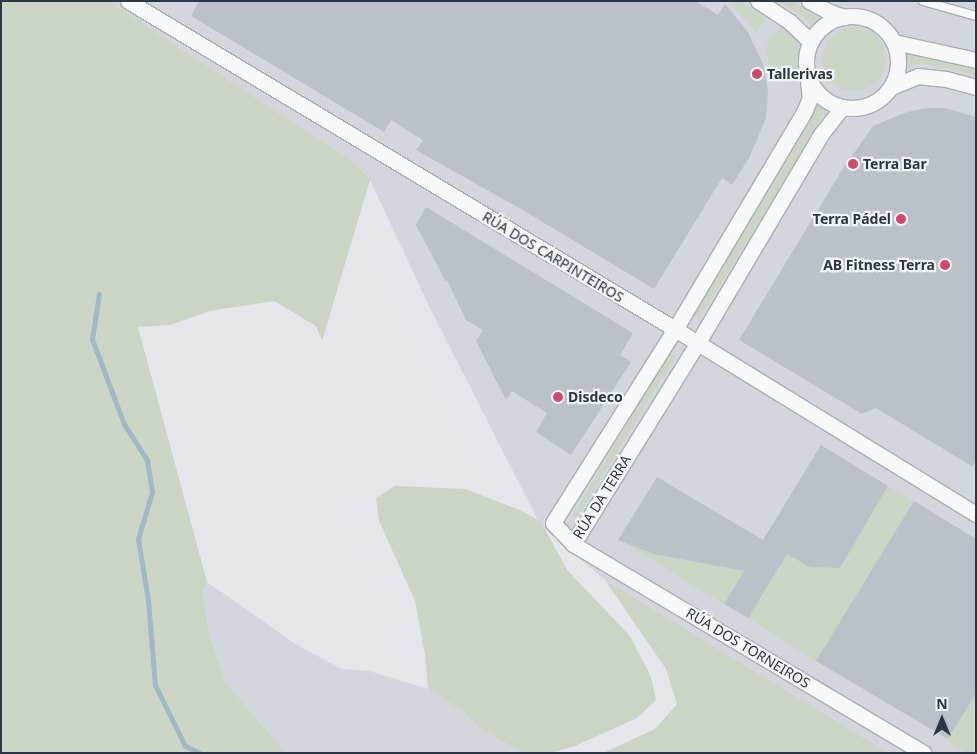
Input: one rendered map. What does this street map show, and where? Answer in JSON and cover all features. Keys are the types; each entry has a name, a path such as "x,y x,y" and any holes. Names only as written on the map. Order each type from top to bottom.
{"street":[{"name":"RÚA DOS CARPINTEIROS","path":"128,1 976,514"},
{"path":"758,1 790,22 811,42"},
{"path":"809,1 830,12 844,16 859,16 873,21 885,30 894,42 898,64 891,87"},
{"path":"844,16 830,21 819,30 811,42 806,61 811,83 819,94 830,102 842,107 861,107 878,100 891,87 918,76 946,79 976,87"},
{"path":"894,42 976,60"},
{"name":"RÚA DA TERRA","path":"807,71 810,98 804,112 674,330 552,523 573,544 697,344 822,132 842,107"},
{"name":"RÚA DOS TORNEIROS","path":"573,544 923,753"}],"lane":[{"path":"923,1 976,16"}],"shaded area":[{"path":"109,1 976,1 976,753 889,753 605,580 541,526 431,310 370,180 356,164"},
{"path":"207,582 297,645 342,669 369,671 428,689 464,712 482,730 523,753 286,753 226,683 210,637 202,591"}],"green space":[{"path":"1,1 109,1 356,164 370,180 322,341 316,326 274,301 210,311 170,325 138,327 207,582 202,591 210,637 226,683 286,753 1,753"},
{"path":"729,1 740,1 766,18 756,33"},
{"path":"778,1 792,1 821,19 812,27 804,17"},
{"path":"780,26 791,33 797,42 801,57 800,70 773,77 765,48"},
{"path":"854,27 872,33 880,41 886,59 880,77 872,85 854,91 836,85 828,77 822,59 828,41 836,33"},
{"path":"906,54 945,60 976,69 976,75 921,63 905,67"},
{"path":"819,101 827,107 776,195 699,319 692,314 813,115"},
{"path":"668,355 675,356 673,360 577,519 572,516"},
{"path":"395,486 465,489 520,510 540,521 568,571 630,636 651,677 656,700 637,718 575,746 551,753 523,753 482,730 464,712 428,689 425,655 415,601 379,521 376,498"},
{"path":"888,486 914,501 816,661 748,618 787,554 810,567 840,568"},
{"path":"622,541 654,554 744,571 724,604"},
{"path":"605,580 889,753 603,753 655,729 677,704 666,669"},
{"path":"976,693 976,753 966,753 946,741"}],"building":[{"path":"199,1 696,1 718,15 725,4 748,32 763,64 768,91 766,118 749,158 732,185 722,178 654,289 526,212 416,150 423,140 391,120 384,132 191,16"},
{"path":"927,108 945,108 976,117 976,458 973,467 876,408 862,414 739,340 842,170 873,126 907,112"},
{"path":"426,207 633,333 620,355 631,362 571,455 536,432 547,413 512,391 506,400 476,341 483,330 466,320 447,280 446,282 416,225"},
{"path":"821,445 888,486 840,568 810,567 787,554 748,618 724,604 744,571 654,554 618,540 657,477 763,540"},
{"path":"914,501 976,539 976,693 948,739 816,661"}],"waterway":[{"path":"99,294 92,339 124,424 147,460 152,492 138,539 148,600 155,685 185,746 200,753"}],"place":[{"name":"Tallerivas","path":"757,74"},
{"name":"Terra Bar","path":"853,164"},
{"name":"Terra Pádel","path":"901,219"},
{"name":"AB Fitness Terra","path":"945,265"},
{"name":"Disdeco","path":"558,397"}]}
